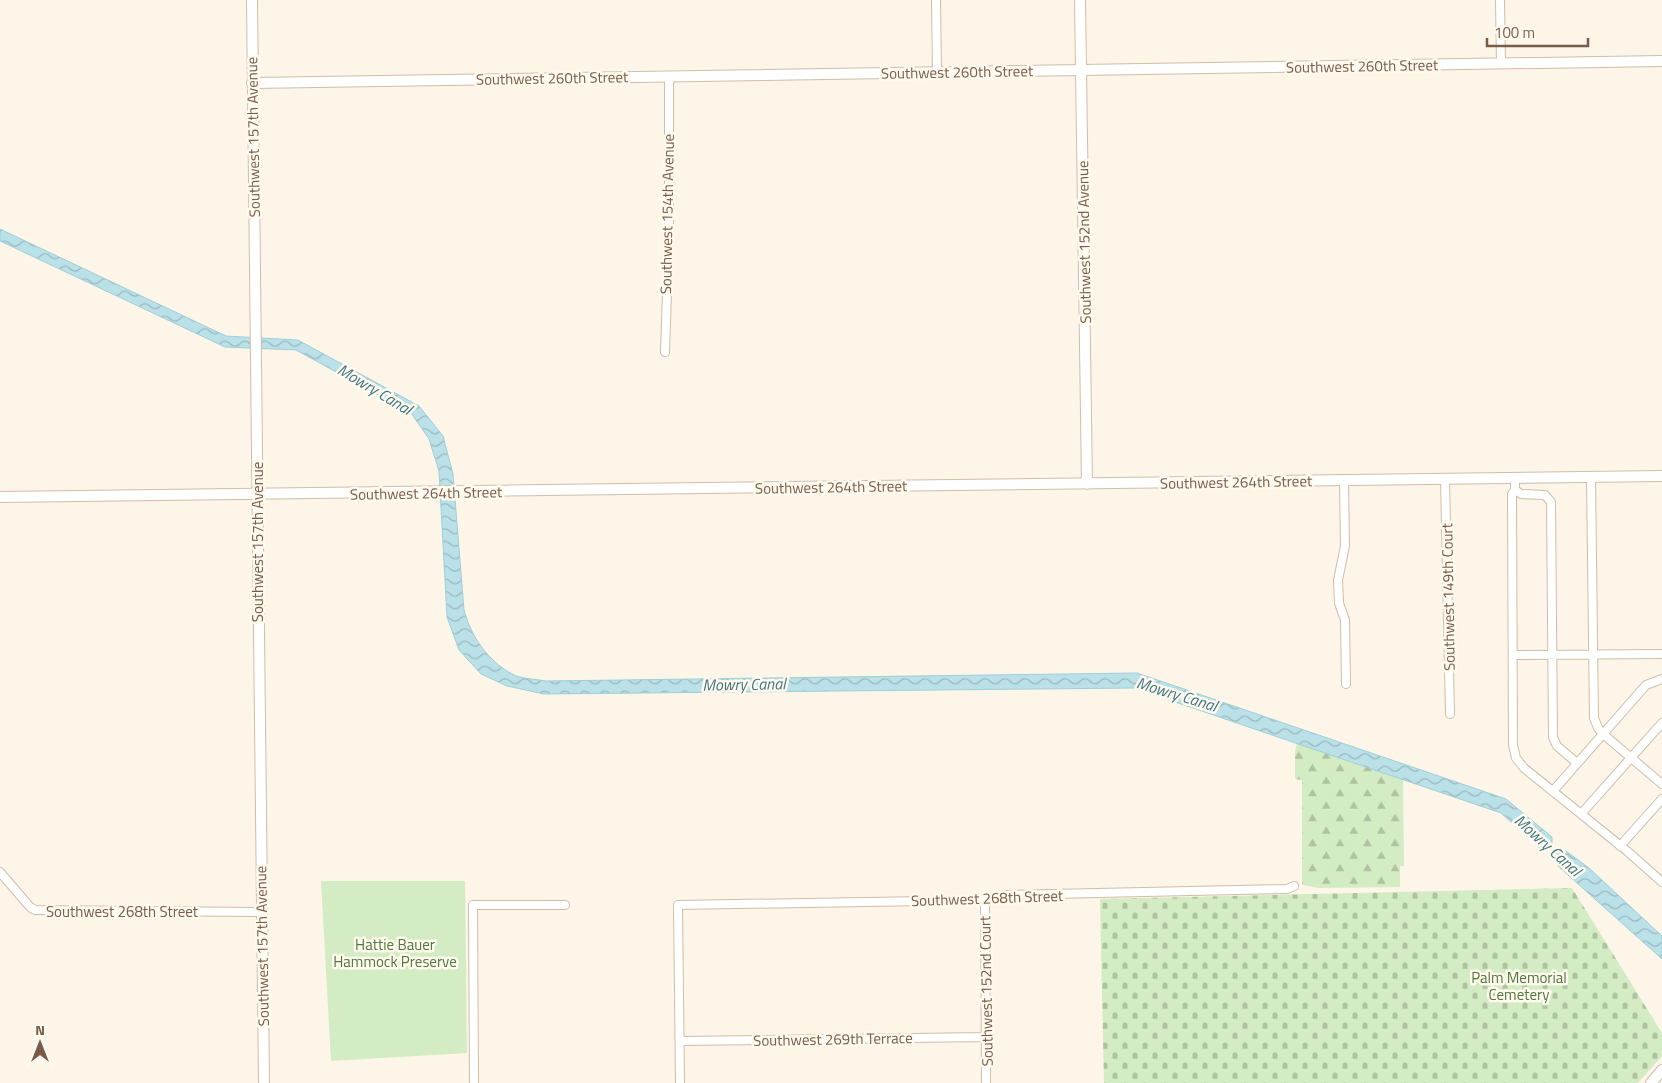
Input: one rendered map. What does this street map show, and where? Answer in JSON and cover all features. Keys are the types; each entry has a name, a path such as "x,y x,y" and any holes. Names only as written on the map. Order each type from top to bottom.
{"street":[{"name":"Southwest 157th Avenue","path":"252,0 264,1083"},
{"path":"936,0 936,72"},
{"name":"Southwest 152nd Avenue","path":"1080,0 1087,484"},
{"path":"1500,0 1501,64"},
{"name":"Southwest 260th Street","path":"252,83 1662,61"},
{"name":"Southwest 154th Avenue","path":"665,352 669,234 669,76"},
{"name":"Southwest 264th Street","path":"0,497 1662,476"},
{"path":"1515,478 1515,490 1512,494 1515,755 1524,768 1661,879"},
{"path":"1591,478 1594,718 1596,726 1603,734 1662,784"},
{"name":"Southwest 149th Court","path":"1445,480 1450,714"},
{"path":"1344,481 1345,546 1338,580 1339,603 1345,620 1346,684"},
{"path":"1515,490 1521,494 1545,495 1551,502 1554,740 1577,764"},
{"path":"1513,655 1662,654"},
{"path":"1553,792 1646,685 1662,679"},
{"path":"1581,814 1662,723"},
{"path":"1620,846 1662,799"},
{"name":"Southwest 268th Street","path":"0,872 30,907 36,910 261,912"},
{"name":"Southwest 268th Street","path":"680,1041 678,906 985,900 1005,895 1287,889 1294,886"},
{"name":"Southwest 152nd Court","path":"985,900 986,1083"},
{"path":"474,1083 473,905 565,905"},
{"name":"Southwest 269th Terrace","path":"680,1041 986,1037"},
{"path":"680,1041 680,1083"},
{"path":"1651,1083 1662,1070"}],"green space":[{"path":"1297,743 1403,779 1404,866 1400,866 1400,887 1319,888 1302,885 1302,780 1295,779 1295,751"},
{"name":"Hattie Bauer Hammock Preserve","path":"321,881 465,881 467,1053 331,1061"},
{"name":"Palm Memorial Cemetery","path":"1572,888 1662,1033 1662,1056 1638,1083 1104,1083 1100,899"}],"water":[{"name":"Mowry Canal","path":"0,229 226,336 298,340 419,406 443,436 453,474 464,610 467,620 481,646 495,662 516,676 546,681 1137,673 1506,799 1552,837 1552,845 1560,852 1566,851 1589,868 1662,936 1662,959 1558,866 1558,855 1550,848 1540,848 1501,813 1134,688 544,694 507,686 481,674 459,650 447,617 439,471 429,439 411,413 296,350 225,347 0,241"}]}
